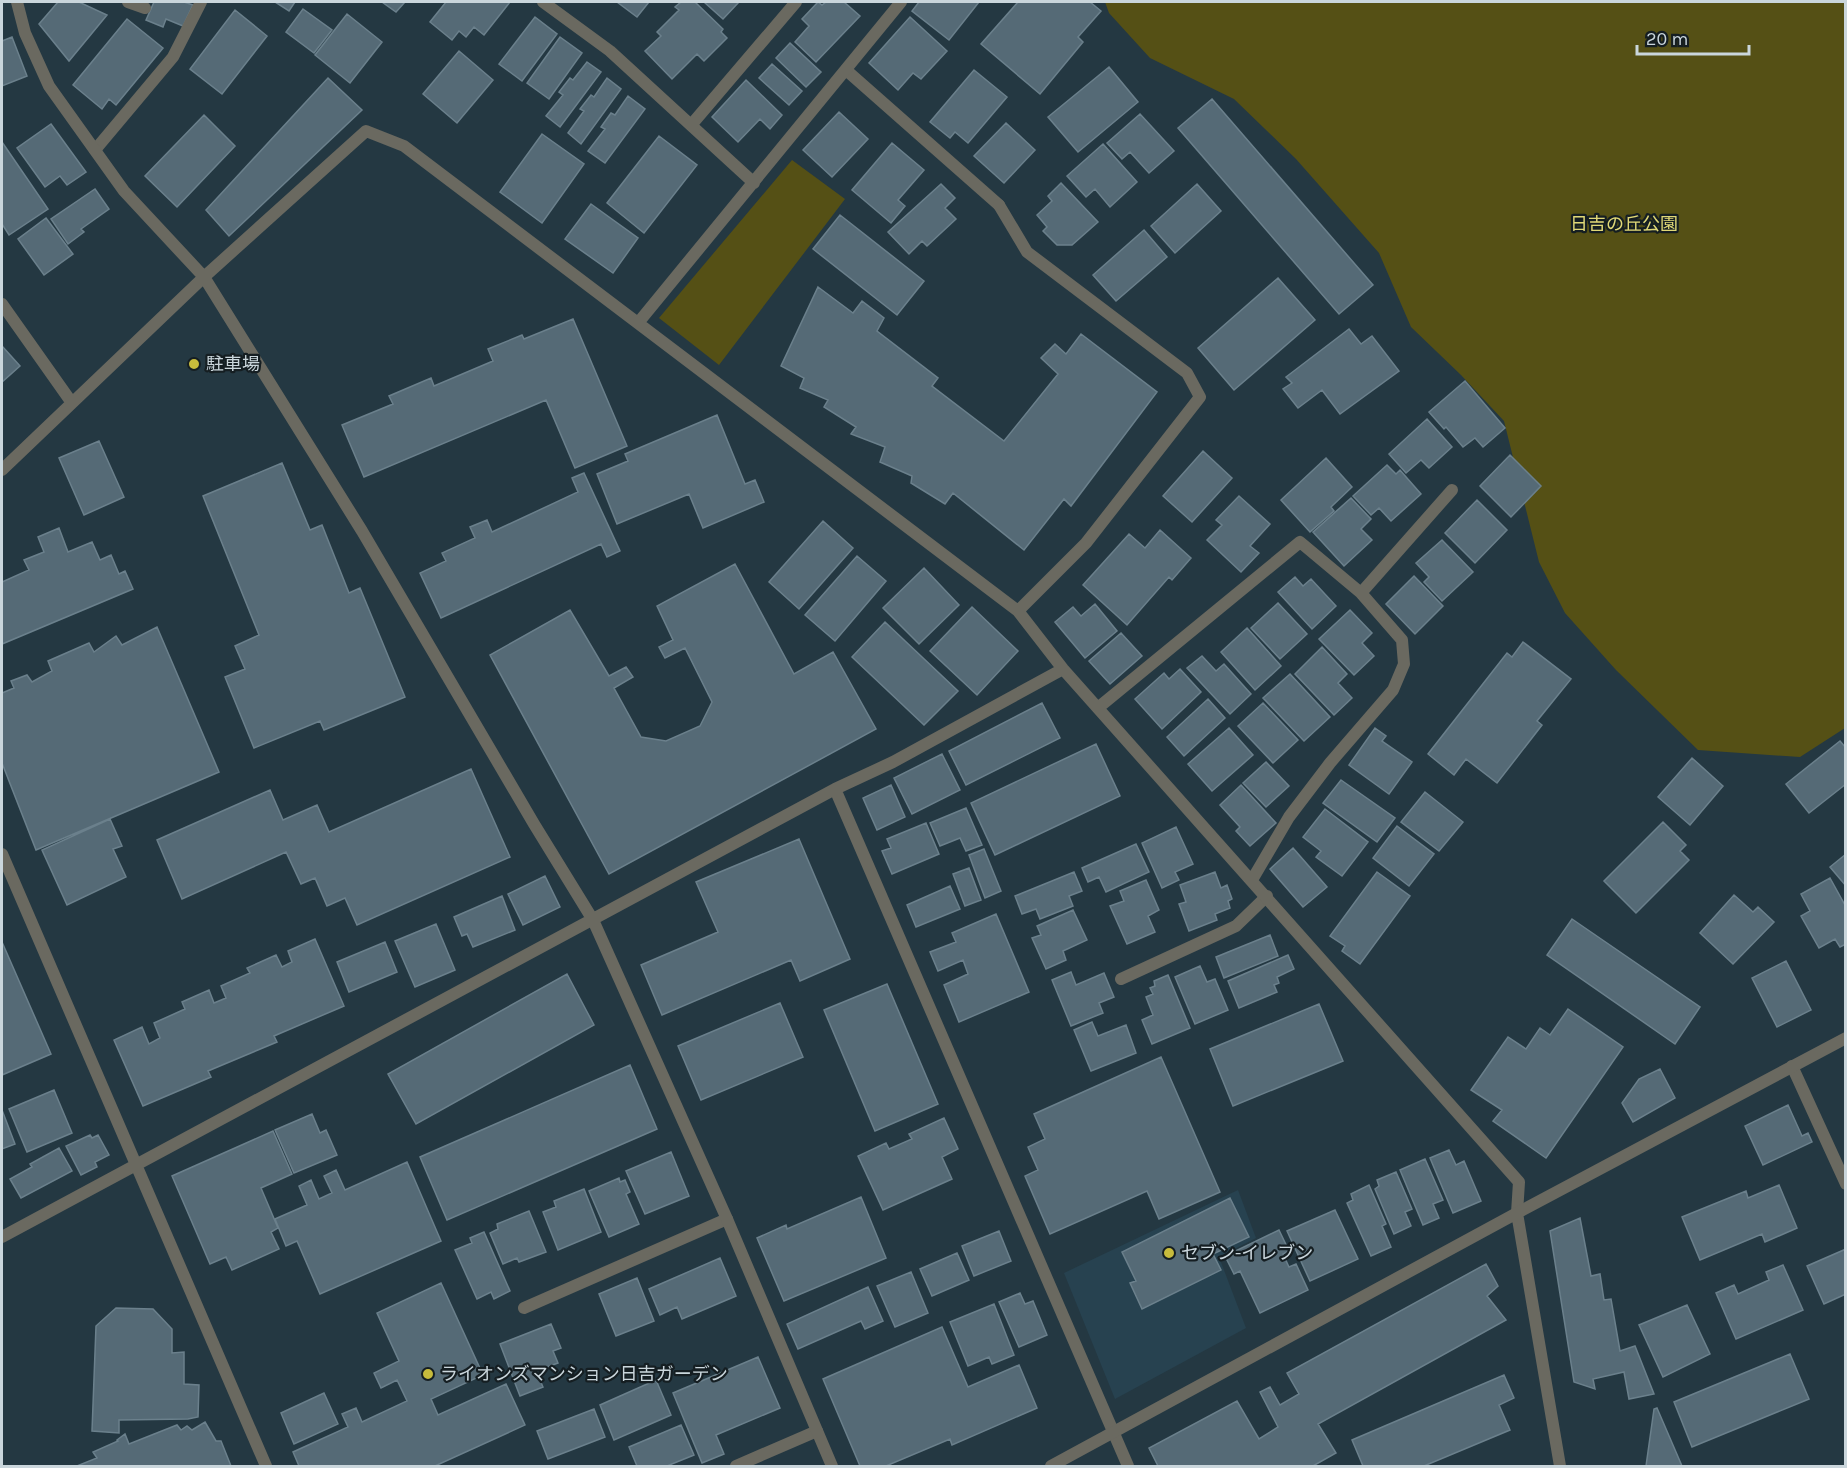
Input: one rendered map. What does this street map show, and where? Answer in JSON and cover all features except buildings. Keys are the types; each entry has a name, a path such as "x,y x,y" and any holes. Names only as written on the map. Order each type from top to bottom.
{"street":[{"path":"17,2 25,33 49,86 124,191 204,277 362,531 593,920 727,1218 832,1467"},
{"path":"128,2 145,8"},
{"path":"95,150 172,57 201,2"},
{"path":"543,2 610,51 754,183"},
{"path":"692,124 796,2"},
{"path":"638,323 901,2"},
{"path":"846,70 999,205 1027,252 1187,373 1200,397 1086,543 1018,611"},
{"path":"2,470 204,277 366,131 404,146 1018,611 1063,669 1519,1182 1517,1213 1560,1467"},
{"path":"2,304 72,403"},
{"path":"1361,593 1452,490"},
{"path":"1099,707 1300,542 1361,593 1402,640 1404,664 1394,690 1323,772 1289,817 1252,880"},
{"path":"2,1237 835,789 892,762 1063,669"},
{"path":"835,789 1128,1467"},
{"path":"2,854 266,1467"},
{"path":"1121,979 1236,926 1267,896"},
{"path":"1051,1467 1517,1213 1845,1038"},
{"path":"1792,1066 1845,1184"},
{"path":"524,1308 727,1218"},
{"path":"736,1467 817,1431"}],"shaded area":[{"path":"1238,1190 1256,1238 1219,1257 1246,1328 1115,1399 1064,1273"}],"green space":[{"name":"日吉の丘公園","path":"1105,2 1845,2 1845,728 1800,757 1698,750 1616,670 1565,613 1539,562 1504,421 1411,327 1379,253 1296,159 1234,99 1150,58 1109,13"},
{"path":"792,160 845,199 719,365 659,318"}],"place":[{"name":"駐車場","path":"194,364"},
{"name":"セブン-イレブン","path":"1169,1253"},
{"name":"ライオンズマンション日吉ガーデン","path":"428,1374"}]}
